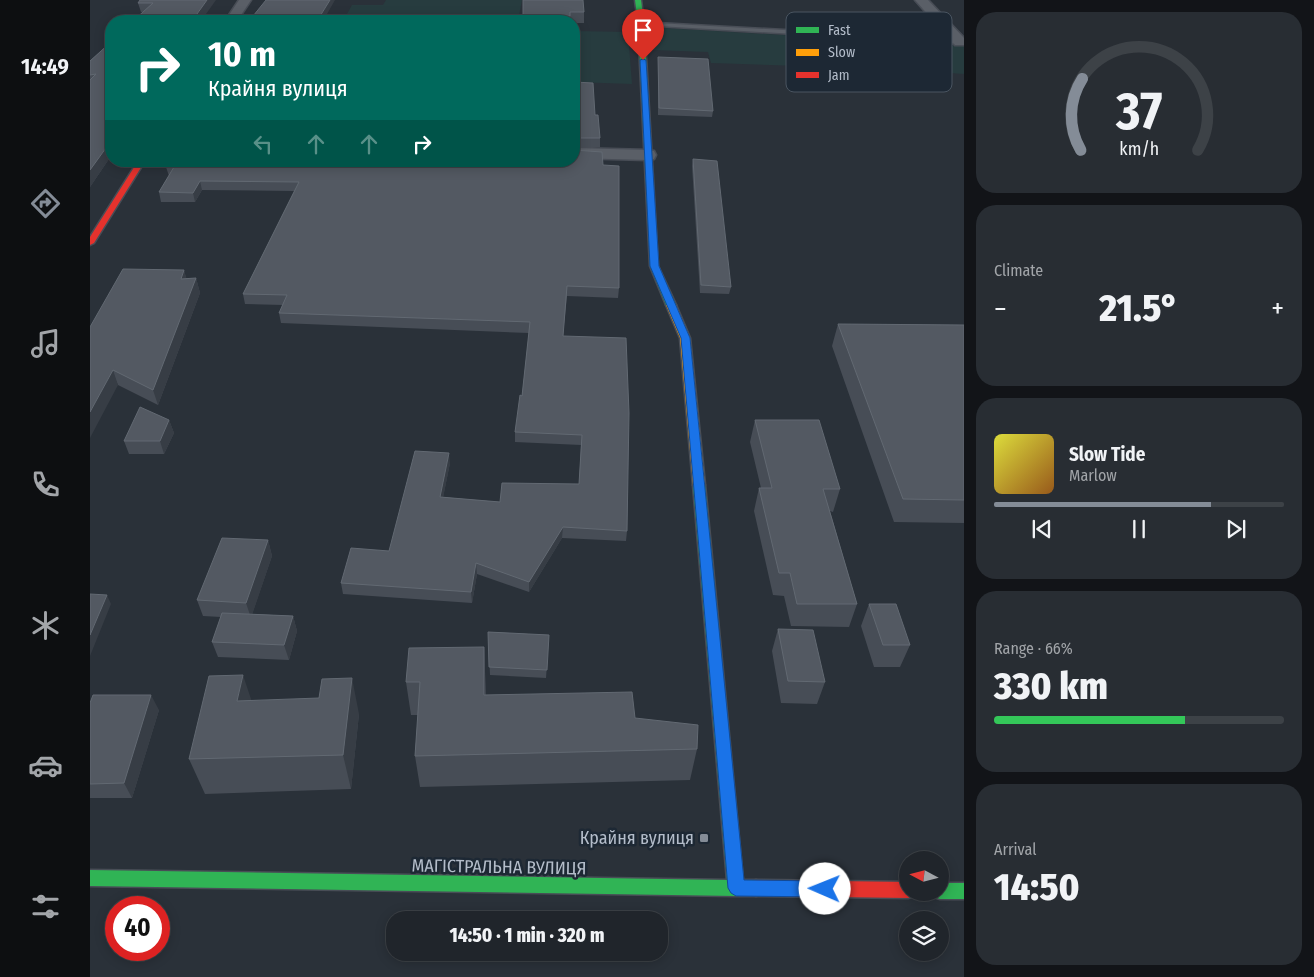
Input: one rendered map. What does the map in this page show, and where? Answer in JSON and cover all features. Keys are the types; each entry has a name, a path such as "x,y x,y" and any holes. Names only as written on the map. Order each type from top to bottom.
{"street":[{"path":"235,15 245,0"},
{"path":"638,0 641,23 654,266 685,338 736,888"},
{"path":"921,0 933,12"},
{"path":"952,32 962,42"},
{"path":"580,153 648,155"},
{"path":"90,243 138,167"},
{"name":"МАГІСТРАЛЬНА ВУЛИЦЯ","path":"90,878 899,890"},
{"path":"949,891 964,891"}],"lane":[{"path":"641,23 786,32"}],"green space":[{"path":"386,0 522,0 519,15 346,15 352,5 383,5"},
{"path":"650,27 786,35 786,65 711,63 708,52 652,50"},
{"path":"580,31 628,32 632,84 580,82"},
{"path":"952,45 964,46 964,74 952,73"}],"building":[{"path":"140,0 207,0 196,15 140,15 153,3 138,3"},
{"path":"266,0 330,0 321,15 254,15"},
{"path":"523,0 583,0 584,12 570,12 570,15 523,15"},
{"path":"105,47 105,149 90,170 90,80 96,74 90,75 90,61"},
{"path":"658,57 708,59 713,111 659,108"},
{"path":"580,82 593,83 595,115 598,115 600,138 580,138"},
{"path":"580,150 602,152 603,165 619,166 619,288 567,286 563,336 626,338 629,413 627,531 563,527 529,582 476,563 471,592 341,583 351,548 389,551 415,451 449,453 440,497 500,502 502,483 579,484 582,435 515,432 520,395 522,396 530,322 279,313 287,295 243,294 299,182 200,181 193,193 159,192 174,167 580,167"},
{"path":"693,159 717,161 731,287 701,285"},
{"path":"123,269 184,270 181,279 196,278 153,390 113,370 90,412 90,327"},
{"path":"838,324 964,325 964,500 903,499"},
{"path":"140,407 169,420 160,441 124,441"},
{"path":"755,420 819,420 840,489 823,489 857,604 797,604 790,573 779,573 759,488 772,488"},
{"path":"222,538 268,540 246,603 197,600"},
{"path":"90,594 107,595 90,635"},
{"path":"869,604 896,604 910,645 883,645"},
{"path":"222,613 293,616 284,645 212,642"},
{"path":"778,629 813,630 825,682 788,681"},
{"path":"488,632 549,635 547,670 489,667"},
{"path":"484,647 484,695 632,692 635,718 698,725 697,749 415,756 420,682 406,682 409,648"},
{"path":"243,675 237,701 319,698 322,679 352,678 343,755 189,759 209,676"},
{"path":"93,695 151,695 124,783 90,784 90,703"}],"traffic: fast":[{"path":"638,0 641,23 654,266 671,305"},
{"path":"699,485 736,888"},
{"path":"90,878 756,888"},
{"path":"949,891 964,891"}],"traffic: slow":[{"path":"671,305 685,338 699,485"}],"traffic: jam":[{"path":"90,243 138,167"},
{"path":"756,888 899,890"}],"place":[{"name":"Крайня вулиця","path":"704,838"}],"route":[{"path":"643,60 654,266 685,338 736,888 825,889"}]}
